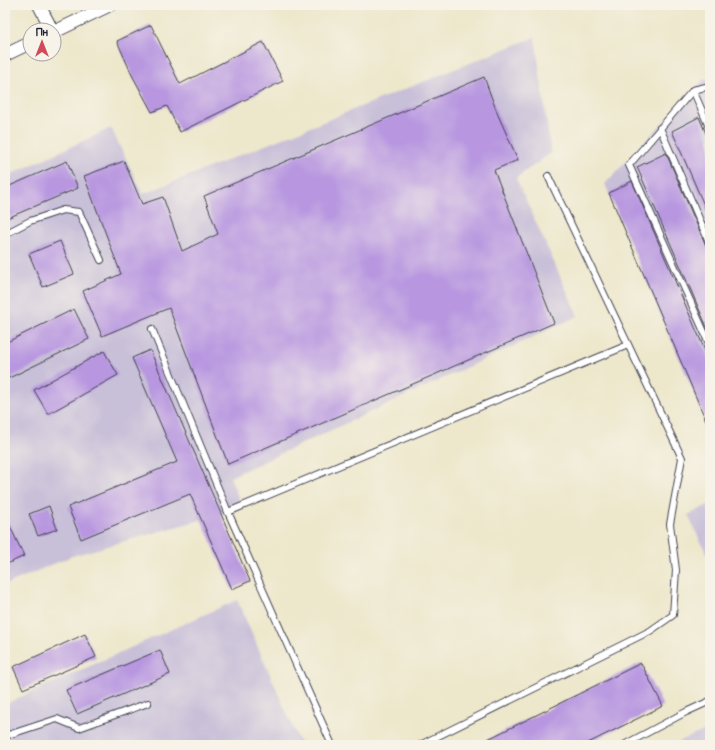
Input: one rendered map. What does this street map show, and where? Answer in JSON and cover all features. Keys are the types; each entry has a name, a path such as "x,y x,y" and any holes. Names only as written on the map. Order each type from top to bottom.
{"street":[{"path":"39,5 48,22"},
{"path":"62,27 110,5"},
{"path":"5,55 22,47"}],"lane":[{"path":"710,86 694,90 629,165 710,345"},
{"path":"694,90 710,129"},
{"path":"660,128 710,244"},
{"path":"420,745 650,632 673,615 676,570 670,524 682,458 548,176"},
{"path":"5,234 30,221 63,210 79,212 101,260"},
{"path":"152,329 228,512 332,745"},
{"path":"228,512 628,345"},
{"path":"624,745 710,701"},
{"path":"5,736 57,719 79,728 148,703"}],"shaded area":[{"path":"535,37 551,153 516,178 578,316 230,477 243,508 72,556 5,585 5,177 111,128 143,194"},
{"path":"710,78 710,429 605,184 704,79"},
{"path":"710,504 710,561 688,515"},
{"path":"237,600 301,745 5,745 5,704"},
{"path":"710,728 710,745 671,745"}],"building":[{"path":"151,25 180,84 263,42 283,81 180,132 167,106 152,112 132,75 117,41"},
{"path":"484,77 498,115 518,160 494,170 554,323 228,464 169,308 102,336 83,291 121,274 84,176 124,161 142,204 163,197 182,251 218,234 204,196"},
{"path":"5,95 9,102 5,104"},
{"path":"699,117 710,143 710,219 672,131"},
{"path":"666,153 710,255 710,334 637,167"},
{"path":"67,161 78,188 5,219 5,188"},
{"path":"632,181 710,362 710,430 609,193"},
{"path":"60,241 74,274 43,287 29,254"},
{"path":"74,309 89,339 9,378 5,370 5,343"},
{"path":"150,350 250,581 232,589 190,494 81,539 68,507 177,462 132,358"},
{"path":"104,351 118,375 48,414 34,390"},
{"path":"49,506 57,529 38,536 29,514"},
{"path":"8,522 24,556 5,565 5,524"},
{"path":"85,634 96,657 23,689 13,667"},
{"path":"160,650 170,674 77,714 66,690"},
{"path":"641,663 663,706 584,745 476,745"}]}
